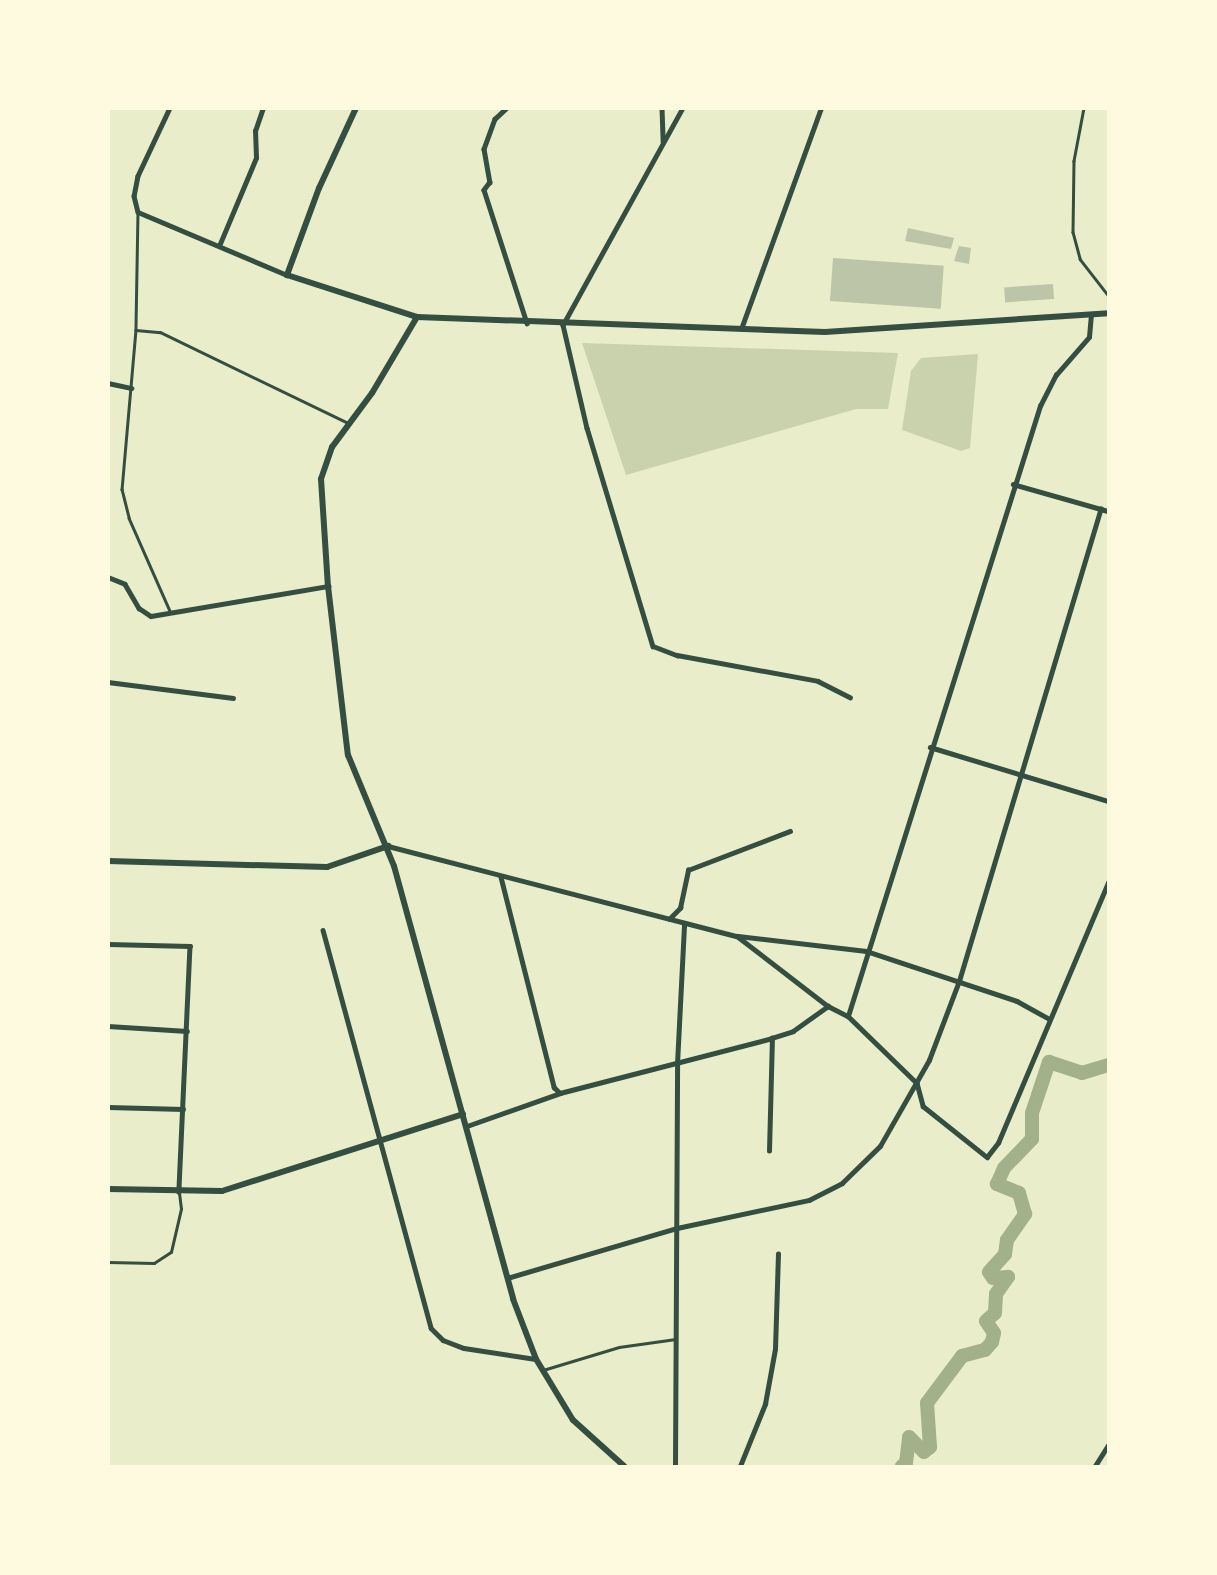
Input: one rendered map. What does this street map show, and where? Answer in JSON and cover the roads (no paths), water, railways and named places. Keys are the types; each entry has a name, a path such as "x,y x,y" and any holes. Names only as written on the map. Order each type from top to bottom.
{"street":[{"path":"170,108 138,176 134,196 138,212 287,275 417,317 563,325 825,332 1108,313"},
{"path":"219,247 256,158 255,131 263,108"},
{"path":"287,275 319,188 356,108"},
{"path":"507,108 495,119 484,149 490,182 484,190 527,323"},
{"path":"662,108 663,143"},
{"path":"683,108 563,325 574,381 653,646 677,655 818,681 850,697"},
{"path":"741,330 821,108"},
{"path":"848,1016 930,747 1040,406 1056,375 1089,337 1091,315"},
{"path":"417,317 332,447 321,479 328,586 348,755 388,846 507,1278 536,1359 573,1420 624,1466"},
{"path":"108,383 131,388"},
{"path":"1013,484 1108,511"},
{"path":"507,1278 677,1228 809,1199 842,1183 880,1146 917,1083 959,981 1101,509"},
{"path":"108,577 125,584 139,608 151,615 171,614 328,586"},
{"path":"108,682 233,698"},
{"path":"930,747 1020,772 1108,801"},
{"path":"668,920 680,908 688,870 790,831"},
{"path":"108,861 327,867 388,846 737,936 866,951 1017,1001 1048,1018"},
{"path":"501,877 554,1087 560,1093"},
{"path":"737,936 828,1006 848,1016 917,1083 923,1106 987,1157 998,1143 1048,1018 1108,882"},
{"path":"676,1466 677,1063 684,924"},
{"path":"323,930 431,1328 443,1340 464,1348 536,1359"},
{"path":"108,944 190,946 179,1192"},
{"path":"467,1126 560,1093 772,1038 793,1031 828,1006"},
{"path":"108,1027 187,1031"},
{"path":"769,1151 772,1038"},
{"path":"108,1107 183,1109"},
{"path":"108,1189 222,1191 463,1114"},
{"path":"740,1466 765,1404 775,1349 778,1254"},
{"path":"1095,1466 1108,1445"}],"lane":[{"path":"1084,108 1074,161 1073,232 1080,259 1108,295"},
{"path":"138,212 136,330 122,489 129,518 171,614"},
{"path":"136,330 160,332 348,423"},
{"path":"108,1262 154,1263 171,1252 181,1209 179,1192"},
{"path":"543,1370 620,1347 675,1339"}],"waterway":[{"path":"902,1466 906,1463 909,1437 924,1452 930,1447 927,1403 962,1356 985,1350 992,1342 994,1333 986,1321 995,1313 996,1294 1008,1277 993,1278 989,1272 1005,1254 1007,1240 1025,1214 1019,1193 997,1184 1004,1168 1032,1139 1032,1113 1049,1062 1082,1073 1108,1065"}]}
